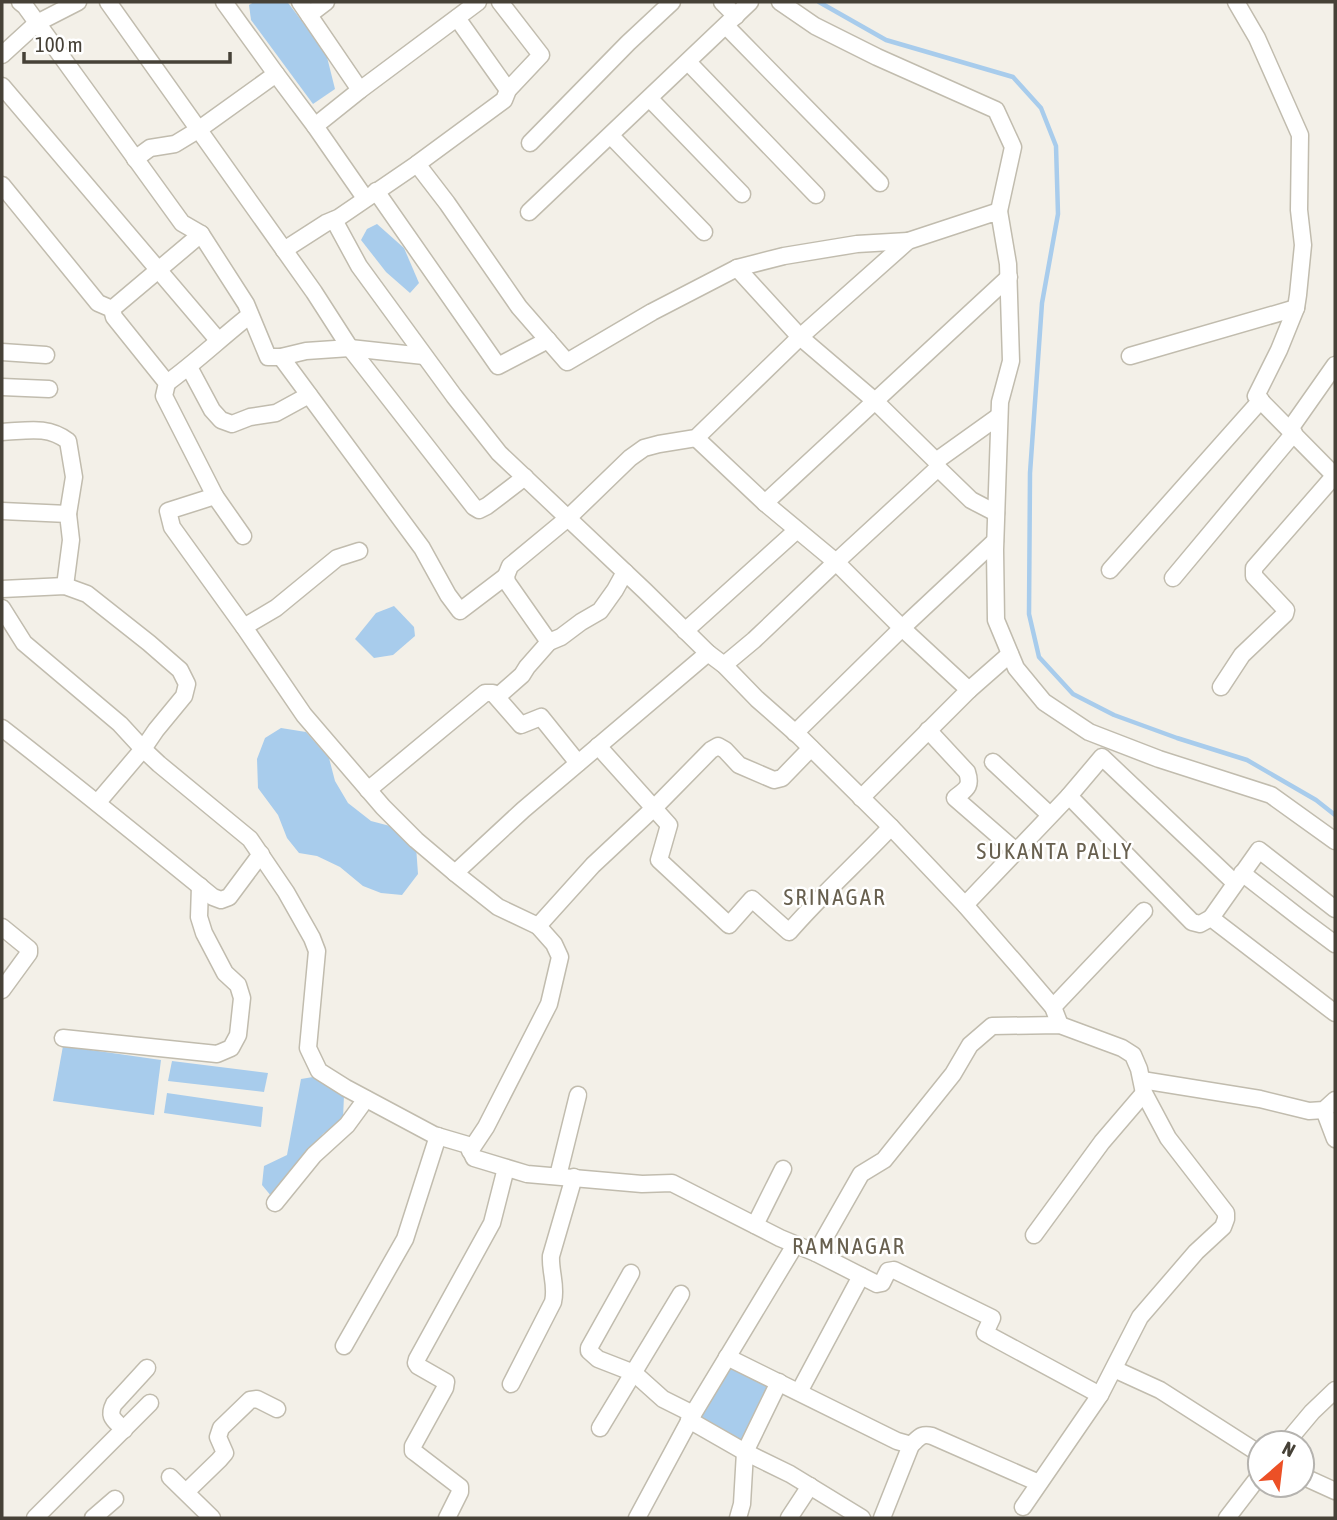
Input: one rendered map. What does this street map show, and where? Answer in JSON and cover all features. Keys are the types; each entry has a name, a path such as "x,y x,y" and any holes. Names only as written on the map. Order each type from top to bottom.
{"street":[{"path":"20,2 182,223 201,234 246,304 268,356 350,348 424,356"},
{"path":"108,2 350,348 474,507 479,510 487,506 525,477"},
{"path":"224,2 498,366 548,341"},
{"path":"326,2 304,8 360,90"},
{"path":"316,126 478,2"},
{"path":"284,250 417,164 504,100 508,90 541,55 500,2"},
{"path":"530,142 672,2"},
{"path":"722,2 731,21 880,183"},
{"path":"529,212 750,2"},
{"path":"780,2 815,26 996,110 1013,147 999,211 1009,277 1012,361 1000,402 995,541 996,620 1016,668 1044,702 1089,732 1159,759 1270,795 1335,841"},
{"path":"1221,687 1242,655 1285,614 1286,610 1254,576 1254,568 1334,473 1256,396 1296,308 1303,246 1299,210 1300,135 1256,38 1236,2"},
{"path":"2,55 37,23 75,3"},
{"path":"457,18 508,90"},
{"path":"688,62 816,195"},
{"path":"135,159 150,148 175,144 276,74"},
{"path":"2,86 218,340"},
{"path":"650,99 742,194"},
{"path":"611,136 704,232"},
{"path":"417,164 519,307 567,362 652,312 737,268 784,256 857,244 908,241 999,211"},
{"path":"2,185 98,303 112,309"},
{"path":"334,220 359,266 499,453 891,827 965,905 1053,1007 1060,1025"},
{"path":"112,309 201,234"},
{"path":"281,356 422,548 460,611 506,576 510,566 568,518 630,458 645,448 696,438 800,337 908,241"},
{"path":"737,268 800,337 875,401 971,500 996,513"},
{"path":"765,503 1009,277"},
{"path":"1130,356 1296,308"},
{"path":"112,309 114,317 167,383"},
{"path":"243,536 215,496 164,396 167,383 250,315"},
{"path":"2,352 46,355"},
{"path":"1173,578 1292,431 1335,365"},
{"path":"189,367 212,410 220,420 232,424 250,417 276,413 309,394"},
{"path":"2,387 49,389"},
{"path":"1110,570 1261,400"},
{"path":"724,665 754,640 937,465 999,416"},
{"path":"2,432 45,430 58,433 68,441 74,477 68,514 71,540 65,586"},
{"path":"696,438 765,503 835,562 969,690"},
{"path":"215,496 168,510 172,527 304,715 383,807 416,840 498,907 538,926 559,950 560,957 549,1004 486,1127 470,1151"},
{"path":"2,511 68,514"},
{"path":"685,631 797,530"},
{"path":"795,733 995,541"},
{"path":"244,627 276,608 337,558 359,551"},
{"path":"497,698 522,675 549,642 600,611 625,572"},
{"path":"506,576 507,582 549,642"},
{"path":"2,589 65,586 87,594 180,670 187,684 184,696 143,750 98,802"},
{"path":"2,608 24,643 120,724 143,750 250,839 261,854 312,938 317,956 308,1048 320,1071 366,1099 438,1136 468,1145 474,1158 527,1174 642,1184 672,1183 880,1285 888,1271 894,1270 992,1318 985,1333 1100,1395"},
{"path":"454,873 523,810 708,653"},
{"path":"861,798 969,690 1010,654"},
{"path":"368,790 485,693 493,693 522,725 541,717 578,763"},
{"path":"2,728 98,802 213,897 221,900 229,897 261,854"},
{"path":"928,730 967,772 970,781 967,789 955,798 1016,851"},
{"path":"598,746 669,825 659,860 729,925 752,899 789,932 816,901 856,865 891,827"},
{"path":"538,926 593,865 654,808 710,750 718,746 739,765 774,780 782,778 811,748"},
{"path":"965,905 1069,796 1102,757 1239,878 1335,944"},
{"path":"993,762 1050,815"},
{"path":"1069,796 1192,922 1200,924 1211,918 1259,850 1335,909"},
{"path":"63,1038 217,1054 231,1048 238,1035 242,998 238,985 225,973 204,933 200,917 200,886"},
{"path":"1053,1007 1144,911"},
{"path":"1211,918 1335,1013"},
{"path":"2,928 29,951 2,990"},
{"path":"816,1253 860,1174 884,1160 946,1083 969,1048 992,1026 1060,1025 1122,1048 1133,1055 1141,1080 1168,1138 1226,1213 1226,1219 1223,1227 1196,1252 1140,1317 1100,1395 1023,1507"},
{"path":"1141,1080 1261,1099 1309,1111 1330,1105 1335,1139"},
{"path":"1034,1235 1102,1142 1141,1080"},
{"path":"511,1384 553,1302 555,1283 550,1268 551,1256 578,1095"},
{"path":"275,1203 314,1155 347,1125 366,1099"},
{"path":"344,1346 405,1239 438,1136"},
{"path":"447,1518 460,1487 413,1451 413,1446 446,1382 418,1366 417,1359 492,1223 506,1168"},
{"path":"755,1225 783,1169"},
{"path":"637,1518 691,1417 795,1245"},
{"path":"631,1273 589,1348 592,1354 634,1373 663,1399 745,1452 790,1474 862,1518"},
{"path":"799,1392 861,1276"},
{"path":"600,1428 681,1294"},
{"path":"727,1357 897,1441 911,1445"},
{"path":"124,1430 111,1416 111,1410 147,1368"},
{"path":"1114,1369 1160,1390 1246,1445"},
{"path":"738,1518 745,1452 779,1382"},
{"path":"1298,1429 1335,1390"},
{"path":"186,1492 225,1453 218,1437 219,1432 250,1400 257,1399 277,1409"},
{"path":"35,1518 150,1404"},
{"path":"882,1518 911,1445 925,1434 1039,1483"},
{"path":"170,1477 212,1518"},
{"path":"1316,1482 1335,1491"},
{"path":"789,1518 810,1486"},
{"path":"1227,1518 1246,1493"},
{"path":"93,1518 116,1499"}],"water":[{"path":"254,2 289,4 326,53 335,89 313,104 251,20 249,5"},
{"path":"377,224 404,248 419,283 410,293 386,272 361,240 367,229"},
{"path":"394,606 414,627 415,636 393,655 374,658 355,639 376,613"},
{"path":"281,728 306,732 329,758 335,781 348,803 371,821 390,826 416,846 418,874 402,895 381,893 363,886 340,867 317,856 299,853 287,838 278,815 258,788 257,759 265,738"},
{"path":"63,1046 161,1060 154,1115 53,1101"},
{"path":"172,1061 268,1073 264,1092 168,1081"},
{"path":"313,1077 344,1095 343,1119 323,1134 272,1197 262,1185 264,1166 287,1155 301,1079"},
{"path":"167,1093 263,1107 261,1127 164,1113"},
{"path":"728,1363 773,1382 743,1442 724,1435 697,1417"}],"waterway":[{"path":"819,2 886,40 1013,77 1041,108 1056,146 1058,214 1042,303 1030,473 1029,614 1039,657 1073,694 1114,715 1247,760 1316,800 1335,815"}],"district":[{"name":"SUKANTA PALLY","path":"1055,851"},
{"name":"SRINAGAR","path":"835,897"},
{"name":"RAMNAGAR","path":"849,1246"}]}
